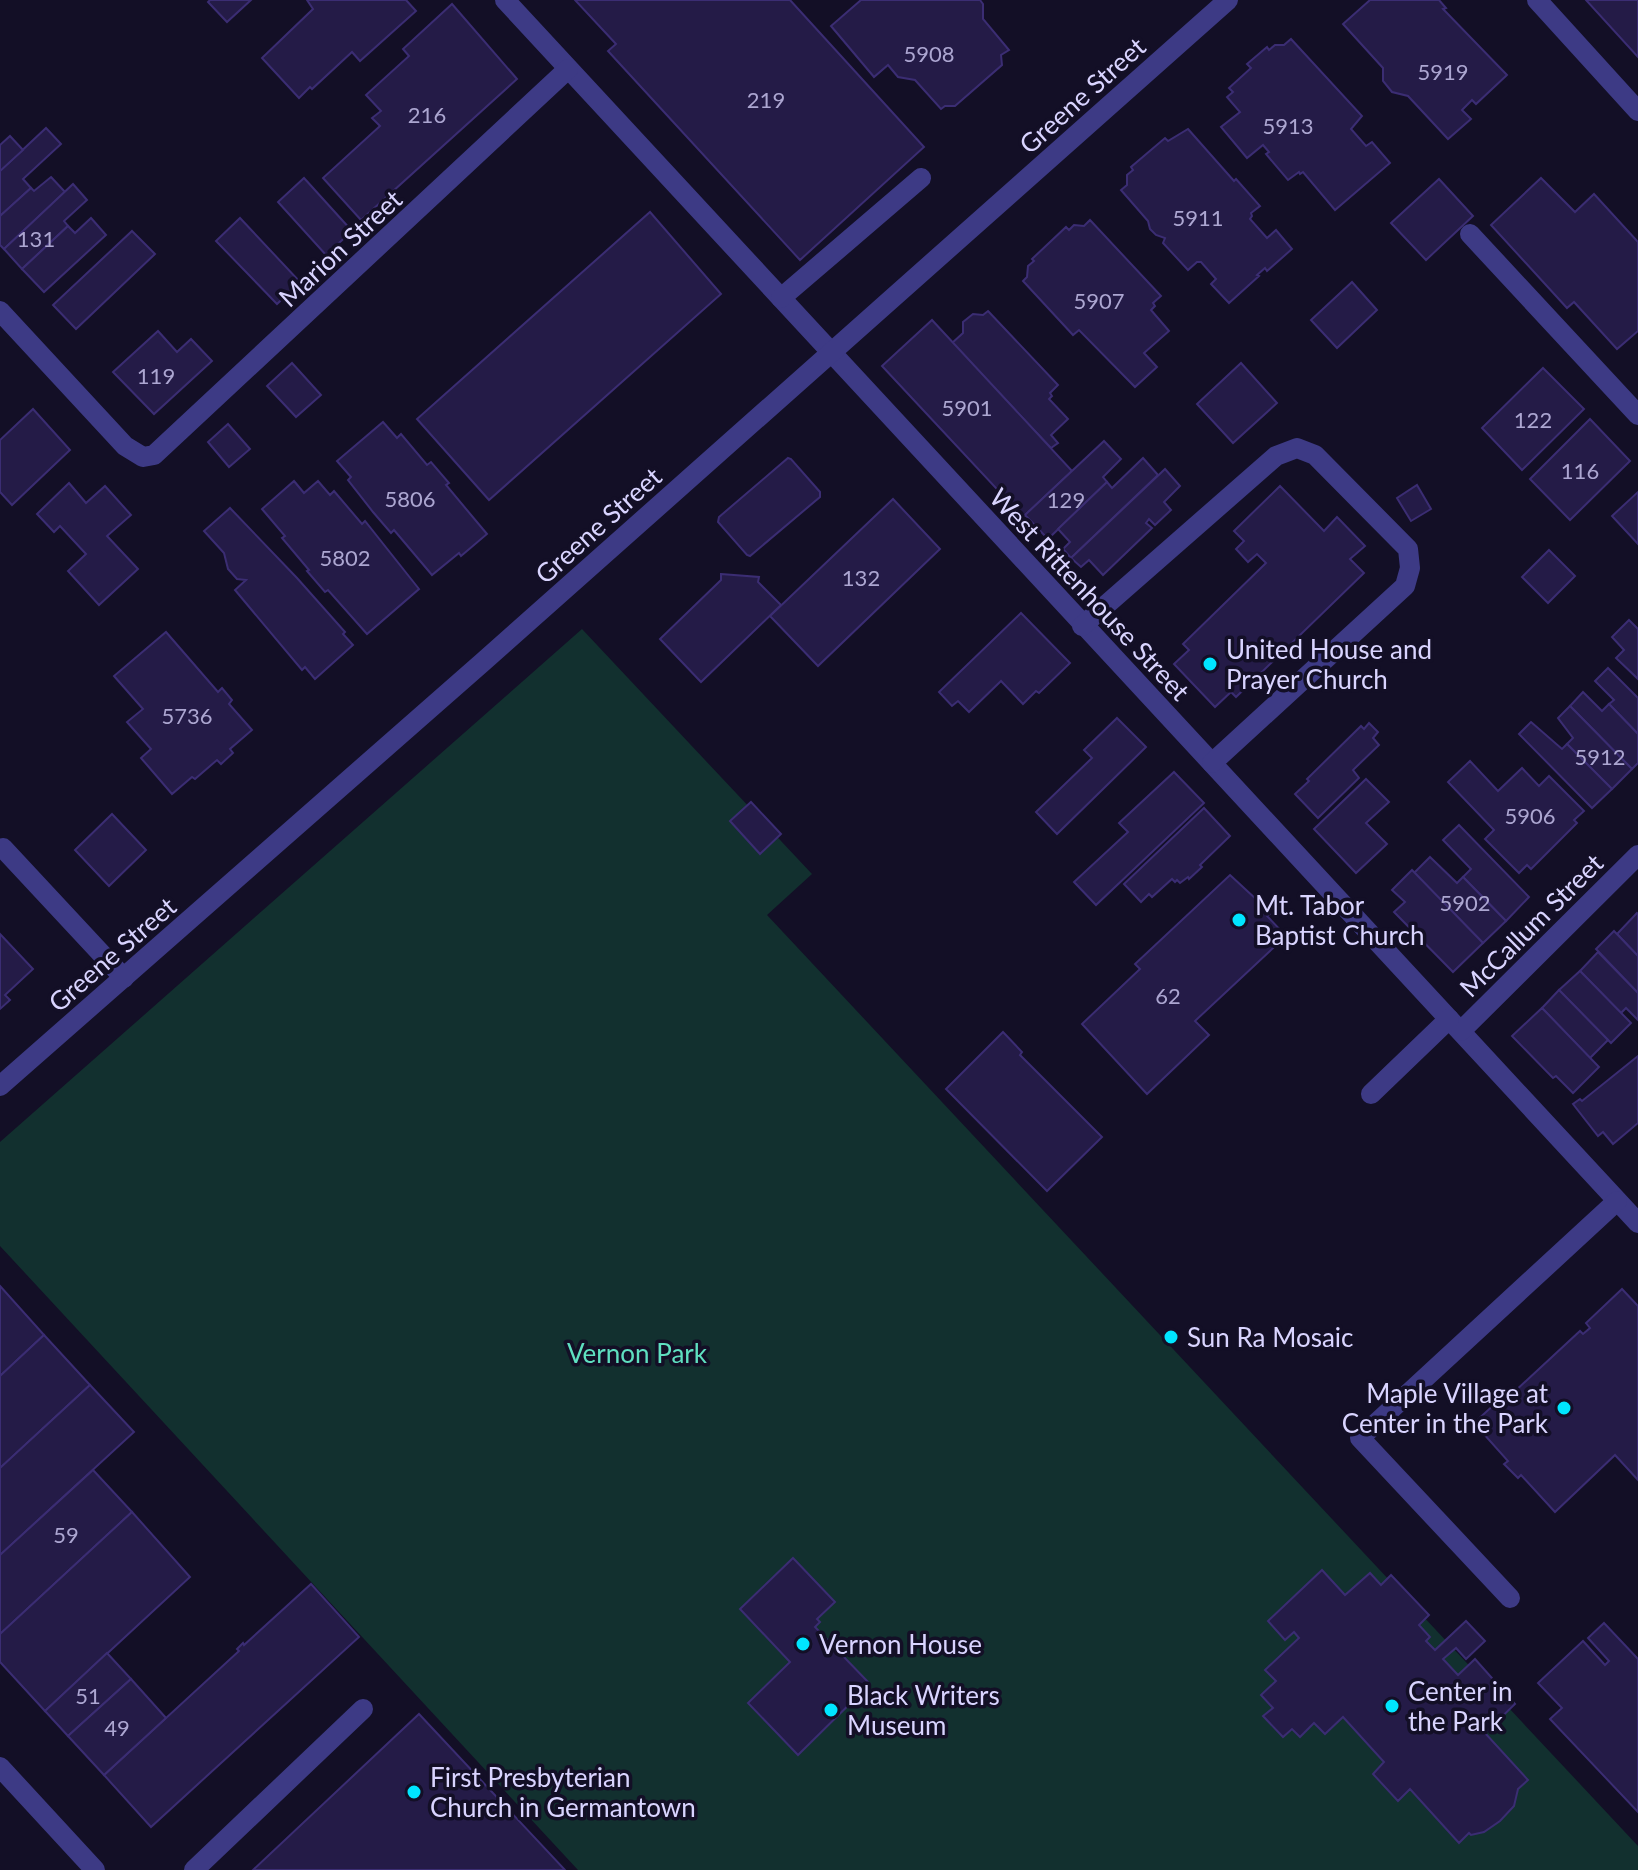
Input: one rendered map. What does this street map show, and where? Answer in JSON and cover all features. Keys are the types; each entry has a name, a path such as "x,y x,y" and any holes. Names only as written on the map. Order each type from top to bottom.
{"street":[{"name":"West Rittenhouse Street","path":"505,0 1638,1223"},
{"name":"Greene Street","path":"0,1086 1228,0"},
{"path":"1537,0 1638,111"},
{"name":"Marion Street","path":"0,311 125,446 143,457 154,455 164,449 568,69"},
{"path":"781,298 921,178"},
{"path":"1470,234 1638,415"},
{"path":"1082,626 1276,456 1297,448 1315,455 1408,549 1410,568 1405,586 1212,763"},
{"path":"3,848 124,978"},
{"name":"McCallum Street","path":"1371,1094 1455,1025 1638,855"},
{"path":"1510,1598 1360,1438 1617,1201"},
{"path":"194,1870 363,1709"},
{"path":"0,1767 95,1870"}],"green space":[{"name":"Vernon Park","path":"582,629 812,874 767,915 1638,1846 1638,1870 578,1870 0,1246 0,1142"}],"building":[{"path":"251,0 227,22 208,2"},
{"path":"307,0 406,0 416,11 360,61 352,52 299,98 262,58 313,9"},
{"path":"575,0 790,0 924,147 800,260 608,51 616,44"},
{"path":"861,0 980,0 983,19 1009,50 1001,55 1002,65 955,106 941,109 915,80 898,77 888,65 874,77 831,26"},
{"path":"1370,0 1439,0 1446,8 1443,9 1507,75 1476,104 1472,100 1462,110 1471,119 1448,139 1408,96 1392,92 1383,81 1383,68 1343,24"},
{"path":"1586,0 1638,0 1638,57"},
{"path":"452,4 517,79 361,220 323,178 380,126 372,118 381,111 366,95 409,56 403,49"},
{"path":"1291,39 1362,116 1351,129 1366,146 1372,142 1390,163 1335,210 1303,172 1288,180 1266,154 1269,152 1263,145 1247,158 1221,127 1240,112 1227,97 1233,92 1229,88 1251,68 1247,64 1267,47 1269,50 1275,45 1284,45"},
{"path":"46,128 61,144 23,179 31,188 0,216 0,171"},
{"path":"1188,129 1260,206 1251,213 1250,219 1267,238 1276,230 1292,249 1267,271 1265,268 1229,303 1211,284 1216,279 1201,262 1188,270 1163,243 1165,238 1150,229 1148,221 1121,190 1127,185 1127,175 1133,170 1131,167 1165,138 1168,141"},
{"path":"10,136 23,150 0,171 0,145"},
{"path":"51,177 65,192 4,249 0,245 0,216 31,188 34,191"},
{"path":"304,178 352,231 326,255 278,202"},
{"path":"1541,178 1575,212 1594,194 1638,242 1638,331 1617,349 1574,302 1567,308 1491,225"},
{"path":"1439,179 1473,216 1426,260 1391,223"},
{"path":"73,184 87,200 64,221 68,226 22,269 4,249"},
{"path":"650,212 721,294 489,500 417,419"},
{"path":"91,218 106,235 44,292 22,269 68,226 75,233"},
{"path":"240,218 300,282 277,304 216,241"},
{"path":"1090,220 1161,296 1153,303 1155,306 1151,310 1169,331 1144,353 1157,367 1135,387 1079,330 1073,335 1023,281 1027,277 1028,266 1034,261 1032,259 1066,227 1069,230 1074,225 1084,226"},
{"path":"132,231 155,254 76,329 53,305"},
{"path":"1352,282 1377,310 1337,348 1311,320"},
{"path":"988,311 1058,385 1050,393 1052,396 1049,399 1068,419 1051,435 1058,443 1051,448 952,343 963,333 963,322 973,314 983,315"},
{"path":"932,320 1072,471 1023,517 882,366"},
{"path":"158,331 177,352 191,339 212,361 154,414 113,372"},
{"path":"292,363 321,395 296,417 267,386"},
{"path":"1241,363 1277,403 1233,443 1197,404"},
{"path":"1543,368 1584,409 1522,470 1482,428"},
{"path":"33,409 70,450 12,505 0,492 0,440"},
{"path":"1590,419 1630,461 1570,520 1530,479"},
{"path":"383,422 397,438 401,434 427,465 431,462 487,534 432,575 394,530 391,533 373,512 337,461"},
{"path":"228,424 250,449 229,467 208,442"},
{"path":"1104,441 1121,459 1103,477 1107,482 1048,539 1025,515"},
{"path":"788,458 820,492 820,497 750,556 747,555 718,522 719,517"},
{"path":"1143,458 1158,475 1071,558 1063,549 1070,542 1058,529 1107,482 1112,488"},
{"path":"1165,469 1180,486 1164,502 1171,510 1155,525 1149,519 1146,523 1152,528 1103,575 1089,560 1081,567 1071,558"},
{"path":"294,481 304,493 318,481 330,495 334,491 362,524 365,521 419,589 367,634 307,571 282,538 285,536 262,509"},
{"path":"69,483 86,503 105,486 131,515 107,536 138,569 99,605 68,571 86,554 60,526 54,532 37,514"},
{"path":"1417,485 1431,509 1411,521 1397,498"},
{"path":"1280,486 1324,531 1337,517 1365,546 1350,559 1364,573 1236,697 1231,692 1215,707 1174,664 1189,650 1183,644 1266,563 1257,554 1248,562 1236,549 1244,541 1234,531"},
{"path":"1638,492 1638,544 1612,516"},
{"path":"893,499 940,549 818,666 770,616"},
{"path":"230,508 297,578 353,645 315,679 305,667 302,670 235,590 246,580 237,579 228,569 224,553 204,531"},
{"path":"1549,550 1575,576 1548,603 1522,577"},
{"path":"721,574 759,577 758,582 781,605 701,682 660,639 721,580"},
{"path":"1021,613 1070,663 1023,704 1001,681 969,712 958,701 952,706 939,692"},
{"path":"1629,620 1638,629 1638,679 1616,658 1624,650 1612,637"},
{"path":"166,632 218,692 222,688 232,700 229,704 252,730 230,749 233,753 221,764 217,760 172,794 141,758 151,749 127,722 143,709 114,676"},
{"path":"1608,668 1638,698 1638,734 1609,704 1614,700 1595,681"},
{"path":"1583,692 1602,711 1609,704 1638,734 1638,763 1632,769 1570,706"},
{"path":"1570,706 1632,769 1612,789 1567,744 1573,738 1558,718"},
{"path":"1117,718 1146,747 1057,834 1036,812 1092,758 1084,750"},
{"path":"1531,722 1562,749 1567,744 1612,789 1592,808 1519,734"},
{"path":"1369,723 1378,732 1373,738 1379,745 1353,770 1359,778 1318,818 1295,794 1361,726 1364,729"},
{"path":"1470,761 1498,791 1522,768 1539,786 1549,776 1584,811 1574,820 1577,823 1531,869 1527,865 1519,873 1485,839 1494,830 1448,782"},
{"path":"1174,772 1204,803 1096,905 1074,882 1128,832 1119,823"},
{"path":"1366,779 1389,802 1366,823 1387,844 1356,873 1314,829"},
{"path":"751,802 781,834 760,854 730,821"},
{"path":"1204,808 1230,836 1189,879 1180,883 1172,879 1152,897 1149,894 1141,902 1124,884"},
{"path":"112,814 146,850 109,886 75,850"},
{"path":"1459,825 1529,897 1506,921 1463,877 1471,869 1443,840"},
{"path":"1430,857 1457,883 1463,877 1506,921 1483,943 1414,873"},
{"path":"1412,870 1483,943 1453,972 1394,912 1405,902 1392,890"},
{"path":"1230,875 1271,913 1267,916 1286,936 1195,1021 1209,1035 1147,1094 1082,1024 1140,969 1135,964"},
{"path":"1638,914 1638,956 1617,934"},
{"path":"1614,931 1638,956 1638,993 1596,949"},
{"path":"0,934 33,969 5,995 10,1000 0,1009"},
{"path":"1598,952 1638,993 1638,1020 1626,1008 1621,1013 1580,971"},
{"path":"1580,971 1631,1023 1611,1043 1559,990"},
{"path":"1559,990 1608,1040 1590,1058 1542,1008"},
{"path":"1542,1008 1599,1067 1573,1093 1556,1076 1553,1078 1512,1036"},
{"path":"1003,1032 1022,1052 1020,1055 1102,1137 1047,1191 946,1089"},
{"path":"1638,1056 1638,1123 1613,1144 1603,1132 1598,1136 1573,1104 1580,1099 1582,1101"},
{"path":"0,1286 44,1335 0,1376"},
{"name":"Maple Village at Center in the Park","path":"1622,1289 1638,1306 1638,1480 1615,1455 1555,1512 1521,1475 1518,1478 1504,1464 1508,1461 1474,1423 1509,1391 1513,1393 1580,1331 1583,1334 1590,1328 1586,1323"},
{"path":"44,1335 90,1385 0,1468 0,1376"},
{"path":"90,1385 134,1432 0,1555 0,1468"},
{"path":"93,1470 132,1512 0,1634 0,1555"},
{"path":"132,1512 190,1577 45,1711 0,1662 0,1634"},
{"name":"Vernon House","path":"793,1558 835,1602 817,1619 820,1622 815,1627 870,1684 798,1755 748,1703 790,1662 740,1609"},
{"name":"Center in the Park","path":"1322,1570 1345,1595 1370,1573 1381,1585 1391,1575 1429,1615 1419,1625 1430,1637 1426,1641 1435,1650 1466,1621 1485,1641 1466,1659 1456,1648 1443,1659 1458,1675 1475,1659 1515,1704 1485,1733 1528,1780 1518,1789 1514,1806 1484,1832 1469,1833 1459,1843 1410,1789 1398,1801 1373,1774 1384,1762 1343,1717 1325,1734 1314,1723 1300,1737 1292,1729 1283,1737 1263,1716 1273,1708 1261,1695 1276,1681 1265,1670 1299,1638 1294,1632 1285,1640 1268,1621"},
{"path":"311,1584 359,1637 151,1827 104,1775 239,1651 237,1649 243,1643"},
{"path":"1604,1623 1638,1659 1638,1812 1550,1719 1562,1708 1538,1683 1583,1641 1605,1665 1609,1661 1588,1638"},
{"path":"107,1653 131,1679 68,1736 45,1711"},
{"path":"131,1679 166,1718 104,1775 68,1736"},
{"name":"First Presbyterian Church in Germantown","path":"419,1714 565,1870 253,1870"}],"place":[{"name":"United House and Prayer Church","path":"1210,664"},
{"name":"Mt. Tabor Baptist Church","path":"1239,920"},
{"name":"Sun Ra Mosaic","path":"1171,1337"},
{"name":"Maple Village at Center in the Park","path":"1564,1408"},
{"name":"Vernon House","path":"803,1644"},
{"name":"Center in the Park","path":"1392,1706"},
{"name":"Black Writers Museum","path":"831,1710"},
{"name":"First Presbyterian Church in Germantown","path":"414,1792"}]}
